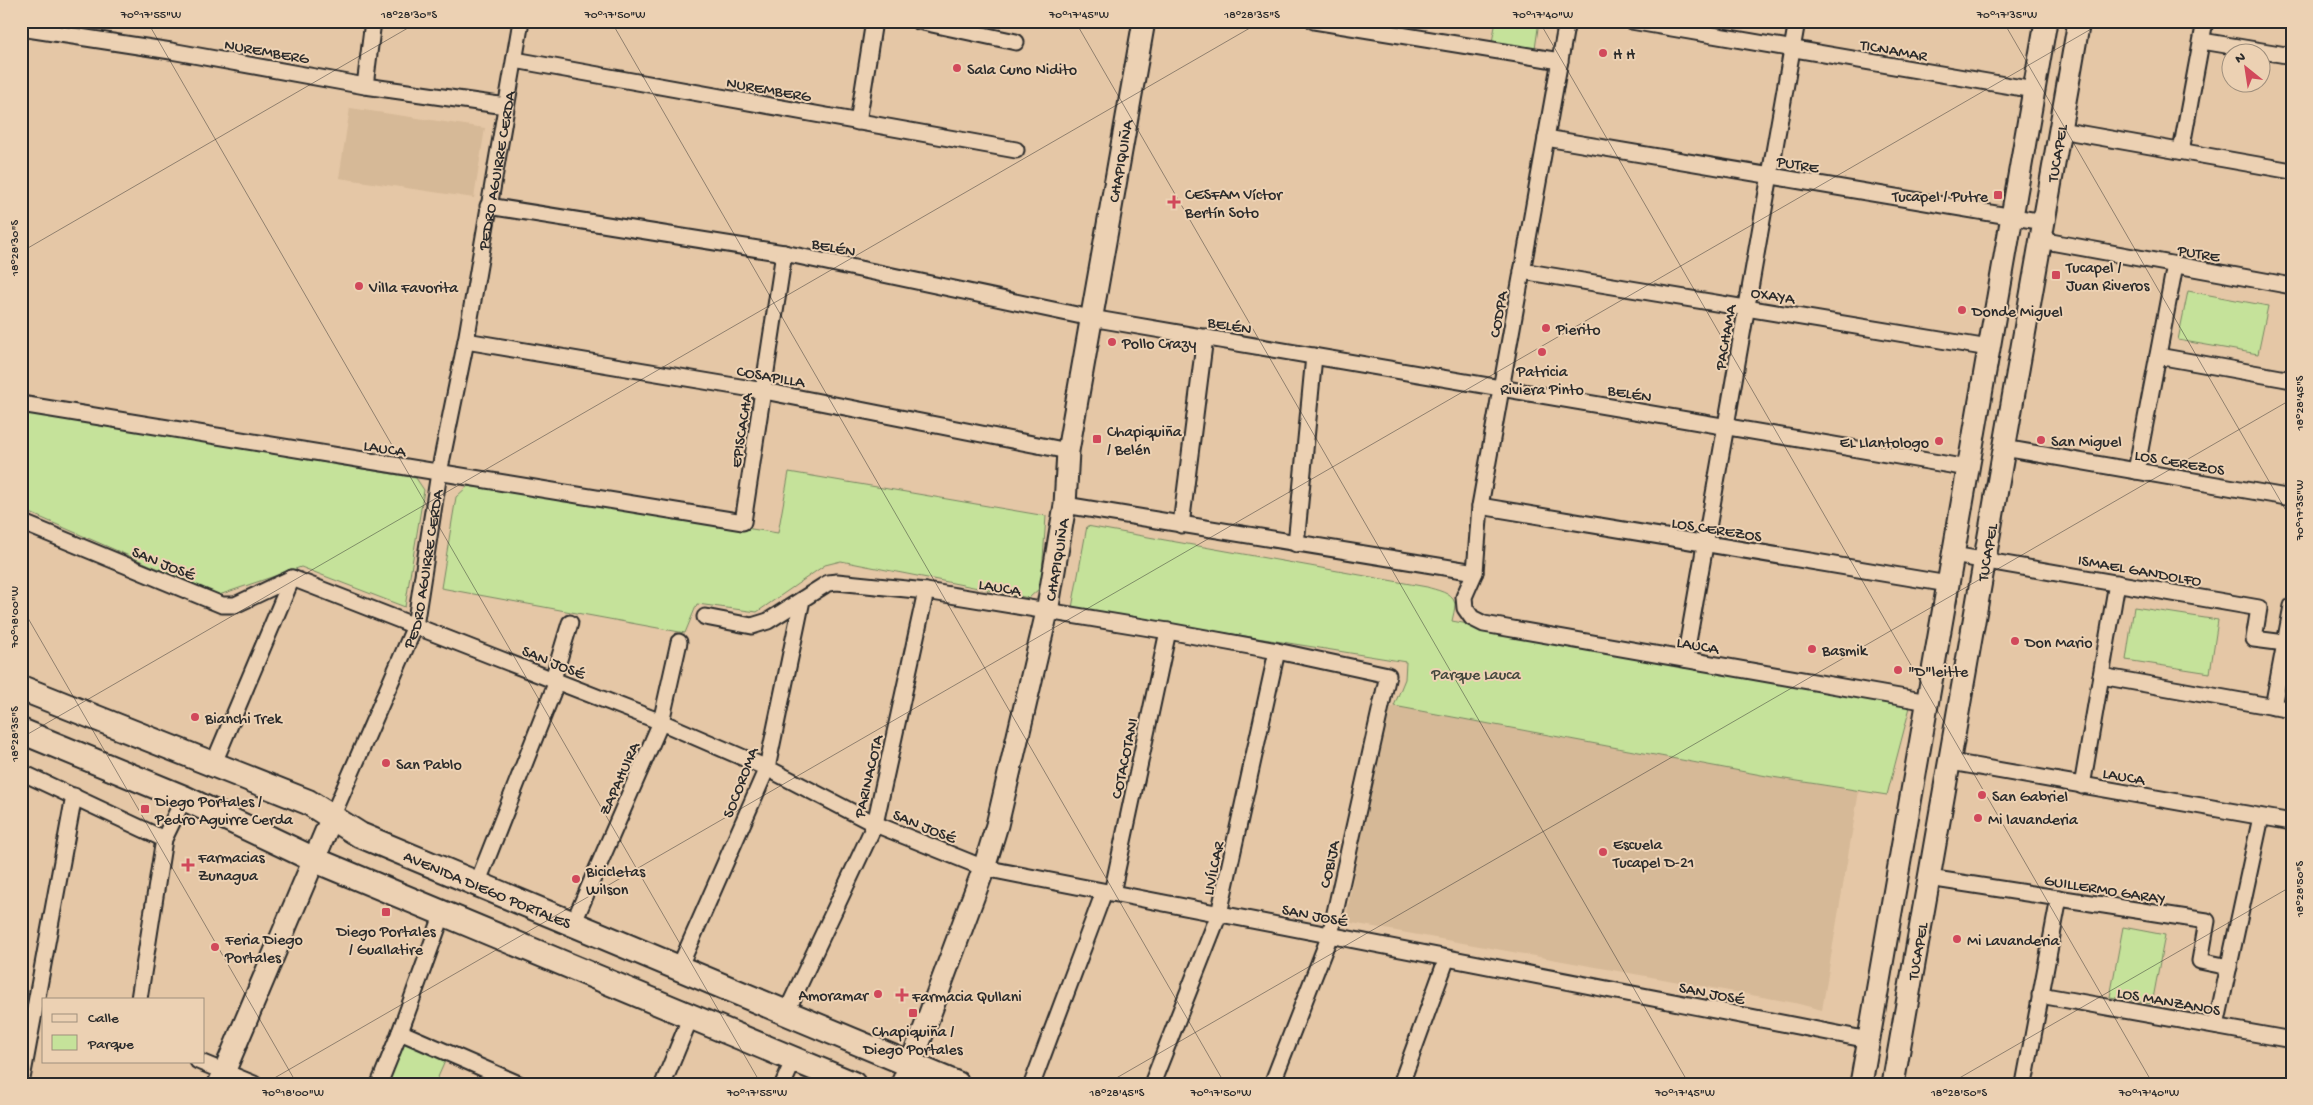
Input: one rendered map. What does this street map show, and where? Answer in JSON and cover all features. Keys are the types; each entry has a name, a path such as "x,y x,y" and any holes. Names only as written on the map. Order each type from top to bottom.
{"main road":[{"name":"CHAPIQUIÑA","path":"906,1074 984,868 997,825 1047,612 1065,505 1068,451 1144,21"},
{"name":"TUCAPEL","path":"1861,1084 2046,21"},
{"name":"TUCAPEL","path":"1893,1084 1951,762 1984,561 2079,21"},
{"name":"AVENIDA DIEGO PORTALES","path":"21,688 308,802 360,835 786,1013 906,1074 957,1084"},
{"path":"21,731 184,798 315,860 853,1084"},
{"name":"PEDRO AGUIRRE CERDA","path":"221,1078 332,817"}],"street":[{"path":"365,86 373,21"},
{"name":"PEDRO AGUIRRE CERDA","path":"332,817 415,626 439,473 466,341 521,21"},
{"path":"858,122 874,21"},
{"path":"918,21 1016,42"},
{"path":"1314,21 1560,61"},
{"name":"CODPA","path":"1467,611 1464,597 1475,572 1480,506 1567,21"},
{"name":"TICNAMAR","path":"1631,21 2034,90"},
{"name":"PACHAMA","path":"1685,659 1797,21"},
{"path":"2181,151 2205,21"},
{"name":"NUREMBERG","path":"21,28 171,51 365,86 506,106"},
{"path":"2202,41 2292,56"},
{"name":"NUREMBERG","path":"515,60 1016,150"},
{"path":"2060,130 2292,171"},
{"name":"PUTRE","path":"1546,138 2012,217 2042,231 2175,265 2292,286"},
{"name":"BELÉN","path":"488,206 784,253 1090,318 1968,468"},
{"name":"EPISCACHA","path":"743,522 784,253"},
{"path":"2136,471 2175,265"},
{"name":"OXAYA","path":"1522,271 1989,348"},
{"path":"1181,525 1205,337"},
{"name":"COSAPILLA","path":"466,341 764,391 1068,451"},
{"path":"1296,544 1314,356"},
{"path":"2158,356 2292,380"},
{"name":"LAUCA","path":"21,404 743,522"},
{"name":"LOS CEREZOS","path":"2004,448 2292,498"},
{"path":"1065,505 1475,572"},
{"name":"LOS CEREZOS","path":"1480,506 1948,584"},
{"name":"SAN JOSÉ","path":"21,522 222,605 235,605 292,578 661,722 767,768 875,824 984,868 1869,1040"},
{"name":"ISMAEL GANDOLFO","path":"1953,555 2259,608 2254,638 2285,643"},
{"path":"213,765 292,578"},
{"name":"LAUCA","path":"705,617 758,626 832,582 926,591 1168,631 1277,651 1388,675"},
{"path":"2082,786 2117,583"},
{"name":"PARINACOTA","path":"786,1013 875,824 926,591"},
{"name":"SOCOROMA","path":"679,968 767,768 802,600"},
{"path":"2273,707 2292,606"},
{"name":"LAUCA","path":"1467,611 1472,618 1484,624 1928,702"},
{"path":"477,884 555,680 570,623"},
{"name":"COTACOTANI","path":"1032,1084 1108,892 1168,631"},
{"name":"ZAPAHUIRA","path":"573,924 661,722 679,642"},
{"name":"LIVÍLCAR","path":"1152,1084 1219,914 1277,651"},
{"name":"COBIJA","path":"1272,1084 1330,935 1388,675"},
{"path":"2101,676 2292,710"},
{"name":"LAUCA","path":"1951,762 2292,822"},
{"path":"21,772 164,840"},
{"path":"21,1084 74,796"},
{"path":"139,998 164,840 184,798"},
{"path":"2216,1026 2261,817"},
{"name":"GUILLERMO GARAY","path":"1929,878 2207,921 2200,961 2229,967"},
{"path":"2024,1084 2059,898"},
{"path":"379,1084 443,913"},
{"path":"1401,1084 1447,958"},
{"name":"LOS MANZANOS","path":"2040,996 2292,1040"},
{"path":"663,1084 691,1016"},
{"path":"400,1032 518,1084"},
{"path":"783,1084 794,1059"},
{"path":"199,1062 221,1078 254,1084"}],"shaded area":[{"path":"350,108 485,128 474,198 339,178"},
{"name":"Escuela Tucapel D-21","path":"1394,706 1772,777 1859,791 1822,1010 1795,1003 1352,923 1347,913 1383,713"}],"green space":[{"path":"1496,21 1539,21 1535,49 1492,42"},
{"path":"2188,291 2268,306 2258,354 2178,340"},
{"path":"21,411 416,478 424,490 405,607 301,567 219,595 21,509"},
{"path":"789,472 1046,516 1041,587 1029,598 841,561 825,565 757,612 697,604 685,633 441,588 456,497 468,486 778,533"},
{"name":"Parque Lauca","path":"1087,526 1427,587 1443,592 1454,600 1455,606 1452,621 1910,707 1887,795 1772,777 1394,706 1405,679 1406,662 1072,608"},
{"path":"2134,607 2218,620 2210,673 2126,660"},
{"path":"2123,927 2165,935 2152,1004 2110,997"},
{"path":"402,1041 446,1059 435,1084 383,1084"}],"place":[{"name":"H H","path":"1603,53"},
{"name":"Sala Cuno Nidito","path":"957,68"},
{"name":"Tucapel / Putre","path":"1998,195"},
{"name":"CESFAM Víctor Bertín Soto","path":"1174,202"},
{"name":"Tucapel / Juan Riveros","path":"2056,275"},
{"name":"Villa Favorita","path":"359,286"},
{"name":"Donde Miguel","path":"1962,310"},
{"name":"Pierito","path":"1546,328"},
{"name":"Pollo Crazy","path":"1112,342"},
{"name":"Patricia Riviera Pinto","path":"1542,352"},
{"name":"Chapiquiña / Belén","path":"1097,439"},
{"name":"San Miguel","path":"2041,440"},
{"name":"EL Llantologo","path":"1939,441"},
{"name":"Don Mario","path":"2015,641"},
{"name":"Basmik","path":"1812,649"},
{"name":"\"D\"leitte","path":"1898,670"},
{"name":"Bianchi Trek","path":"195,717"},
{"name":"San Pablo","path":"386,763"},
{"name":"San Gabriel","path":"1982,795"},
{"name":"Diego Portales / Pedro Aguirre Cerda","path":"145,809"},
{"name":"Mi lavanderia","path":"1978,818"},
{"name":"Escuela Tucapel D-21","path":"1603,852"},
{"name":"Farmacias Zunagua","path":"188,865"},
{"name":"Bicicletas Wilson","path":"576,879"},
{"name":"Diego Portales / Guallatire","path":"386,912"},
{"name":"Mi Lavanderia","path":"1957,939"},
{"name":"Feria Diego Portales","path":"215,947"},
{"name":"Amoramar","path":"878,994"},
{"name":"Farmacia Qullani","path":"902,995"},
{"name":"Chapiquiña / Diego Portales","path":"913,1013"}]}
